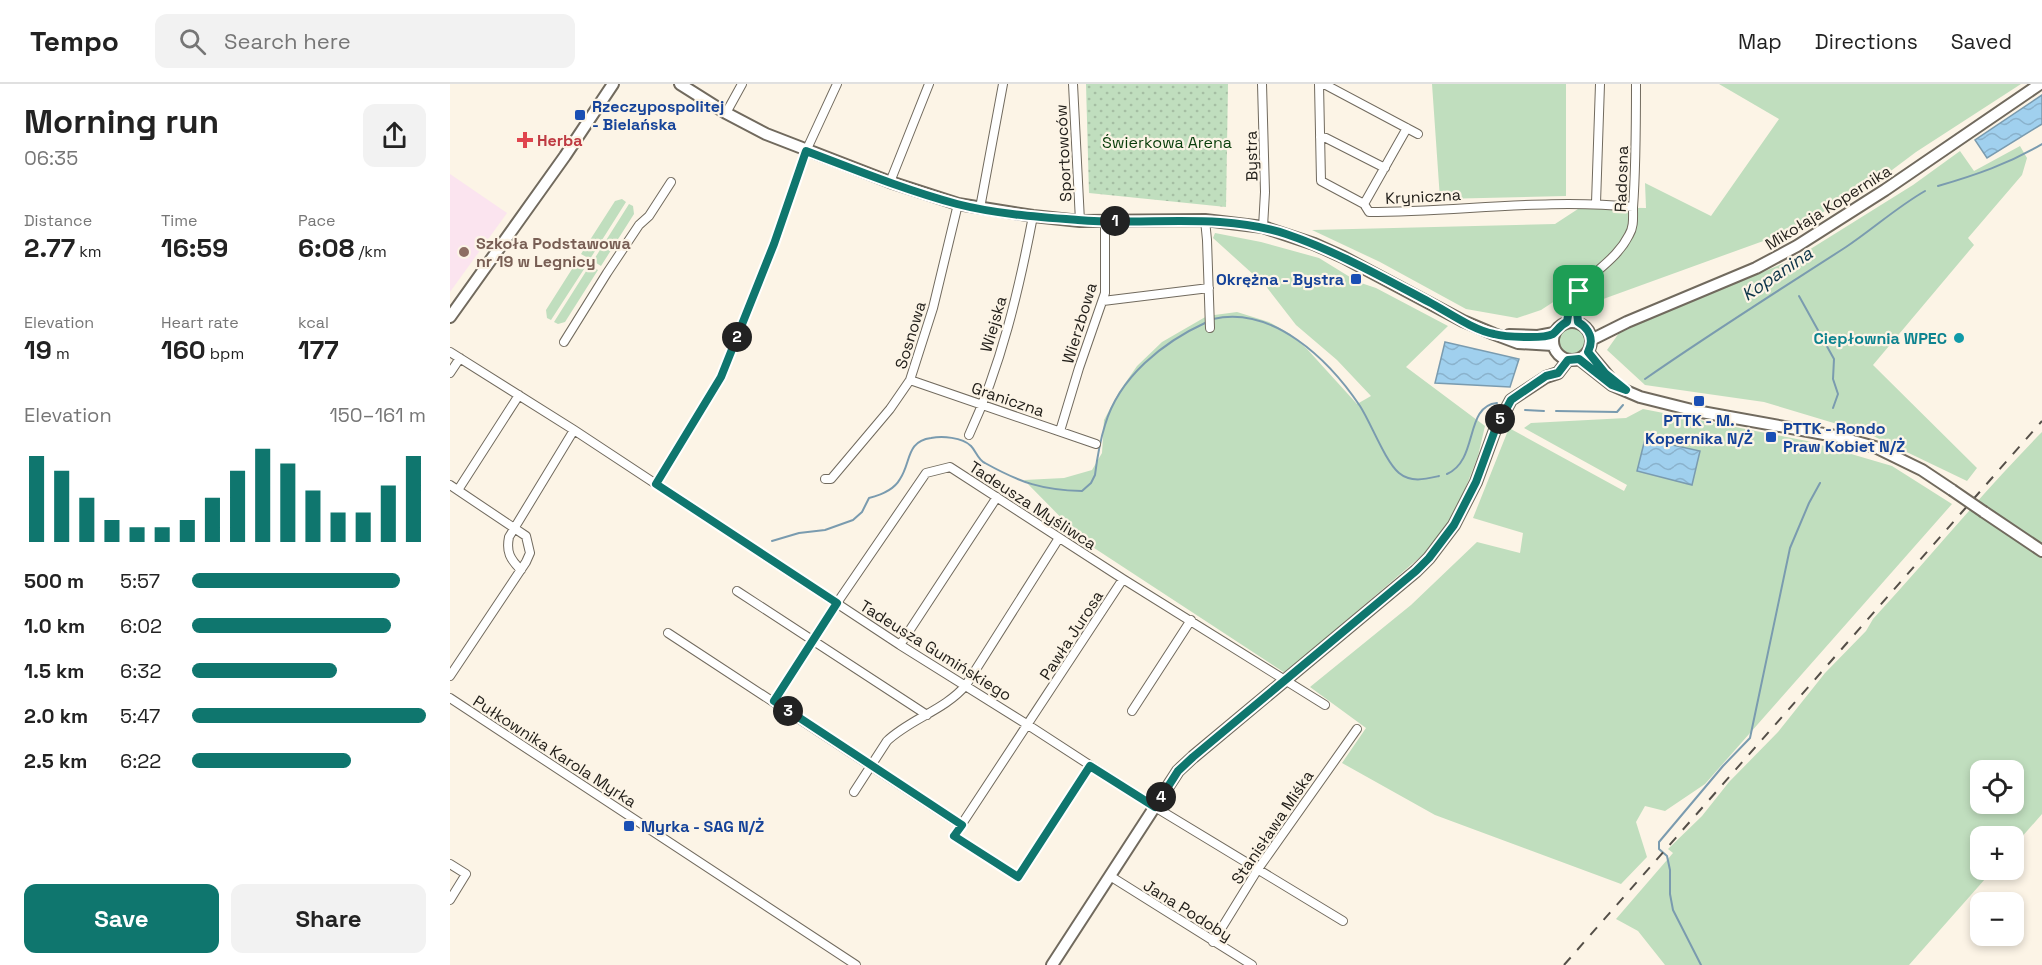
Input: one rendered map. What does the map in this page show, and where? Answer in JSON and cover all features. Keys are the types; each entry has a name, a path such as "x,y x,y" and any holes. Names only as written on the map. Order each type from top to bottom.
{"street":[{"path":"450,317 565,156 613,84"},
{"path":"680,84 759,131 890,183 958,204 1080,221 1205,220 1263,227 1314,244 1463,321 1518,343 1567,351 1605,373 1626,390 1654,402 1835,436 1875,447 1914,466 2042,551"},
{"path":"726,113 742,84"},
{"path":"656,484 721,377 774,244 806,151 837,84"},
{"path":"890,183 929,84"},
{"path":"980,208 1003,84"},
{"name":"Sportowców","path":"1073,84 1080,221"},
{"name":"Bystra","path":"1263,84 1265,188 1263,227"},
{"name":"Kryniczna","path":"1319,84 1321,181 1364,204 1369,212 1416,212 1506,205 1596,203 1634,207"},
{"path":"1324,84 1418,134"},
{"name":"Radosna","path":"1596,203 1600,84"},
{"name":"Radosna","path":"1577,325 1579,291 1592,274 1622,248 1633,226 1636,84"},
{"name":"Mikołaja Kopernika","path":"1591,340 1616,327 1756,268 1797,246 1893,185 2040,84"},
{"path":"1364,204 1407,128"},
{"path":"1320,137 1385,168"},
{"path":"564,342 639,225 649,216 671,182"},
{"name":"Sosnowa","path":"825,479 831,479 890,409 910,380 933,308 958,204"},
{"name":"Wiejska","path":"969,435 983,405 1006,332 1033,216"},
{"path":"1205,220 1210,328"},
{"name":"Wierzbowa","path":"1060,431 1105,293 1107,273 1105,221"},
{"path":"1103,301 1209,288"},
{"path":"1053,965 1155,807 1185,765 1429,558 1454,525 1470,494 1495,430 1511,400 1546,376 1567,351 1591,340 1577,325 1561,325 1567,351"},
{"name":"Mikołaja Kopernika","path":"1577,325 1616,327"},
{"name":"Tadeusza Gumińskiego","path":"450,352 574,430 900,645 1028,724 1155,807 1343,921"},
{"path":"450,373 460,358"},
{"name":"Graniczna","path":"910,380 1096,444"},
{"path":"458,490 519,395"},
{"path":"521,570 510,558 507,547 514,528 574,430"},
{"name":"Tadeusza Myśliwca","path":"774,701 837,603 926,473 950,467 1123,579 1325,705"},
{"path":"450,485 526,536 530,546 530,553 521,570 450,676"},
{"path":"900,645 997,496"},
{"path":"854,792 894,734 927,715 966,685 1059,538"},
{"name":"Pawła Jurosa","path":"962,825 1123,579"},
{"path":"737,591 927,715"},
{"path":"1132,711 1191,620"},
{"path":"668,633 962,825 954,836 1018,877 1090,766"},
{"name":"Pułkownika Karola Myrka","path":"450,698 856,965"},
{"name":"Stanisława Miśka","path":"1213,942 1258,869 1357,729"},
{"path":"450,864 466,874 450,900"},
{"name":"Jana Podoby","path":"1110,876 1252,965"}],"shaded area":[{"name":"Szkoła Podstawowa nr 19 w Legnicy","path":"450,174 507,213 450,292"}],"green space":[{"name":"Świerkowa Arena","path":"1086,84 1228,84 1226,207 1089,193"},
{"path":"1432,84 1566,84 1566,196 1440,199"},
{"path":"1719,84 2021,84 1916,152 1876,182 1788,232 1595,302 1561,297 1541,310 1517,318 1466,309 1380,262 1312,230 1555,224 1581,207 1646,208 1645,183 1711,216 1779,119"},
{"path":"2020,146 2027,158 2022,175 1968,238 1974,245 1873,365 1977,468 1967,481 1867,433 1764,402 1645,385 1607,350 1619,333 1796,258 1913,185 1960,151 1974,171"},
{"path":"622,199 626,202 590,259 581,254 615,201"},
{"path":"629,204 633,206 634,214 601,266 593,261"},
{"path":"1215,233 1261,242 1319,258 1358,282 1376,288 1448,326 1406,367 1485,426 1478,456 1464,492 1440,540 1285,673 1085,542 1024,480 1064,478 1092,470 1102,453 1104,420 1119,392 1137,366 1162,342 1207,316 1237,312 1269,322 1290,334 1307,349 1357,404 1371,396 1337,360 1296,325 1265,285 1213,238"},
{"path":"579,258 588,263 551,320 547,318 546,310"},
{"path":"590,265 598,270 565,322 558,324 554,322"},
{"path":"1572,328 1581,332 1585,341 1581,350 1572,354 1563,350 1559,341 1563,332"},
{"path":"1643,409 1807,441 1892,466 1952,504 1705,784 1665,811 1645,806 1636,822 1647,857 1621,884 1435,815 1342,763 1366,728 1310,687 1411,605 1477,542 1520,553 1523,533 1473,518 1509,428 1624,491 1627,485 1524,428 1531,423 1626,418"},
{"path":"2042,432 2042,814 2024,834 2024,826 1970,826 1970,880 1984,880 1974,892 1970,892 1970,896 1909,965 1665,965 1638,931 1616,919 1673,853 1668,849 1702,816 1729,782 1778,732 1825,673 1866,631 1873,619"}],"water":[{"path":"2042,95 2042,124 1987,158 1975,140"},
{"path":"1445,342 1519,359 1510,387 1435,383"},
{"path":"1645,439 1700,451 1692,485 1637,471"}],"waterway":[{"name":"Kopanina","path":"1938,186 1992,168 2042,144"},
{"name":"Kopanina","path":"1645,379 1846,247 1925,191"},
{"path":"1799,296 1834,359 1833,379 1838,394 1833,408"},
{"name":"Kopanina","path":"1213,319 1235,317 1257,320 1278,328 1297,340 1316,355 1347,388 1399,473 1414,479 1439,476"},
{"name":"Kopanina","path":"772,541 799,533 825,530 853,520 862,512 869,498 882,494 897,483 917,443 931,438 946,437 967,443 983,462 1032,484 1082,491 1091,483 1095,475 1105,425 1121,391 1145,363 1159,351 1207,322"},
{"name":"Kopanina","path":"1447,474 1457,467 1464,457 1480,413 1487,406 1497,403"},
{"name":"Kopanina","path":"1556,411 1617,412 1623,405"},
{"name":"Kopanina","path":"1525,410 1544,411"},
{"path":"1701,965 1673,910 1670,870 1667,856 1659,849 1659,842 1723,766 1750,738 1790,548 1820,483"}],"railway":[{"path":"1564,965 2042,421"}],"place":[{"name":"Rzeczypospolitej - Bielańska","path":"580,115"},
{"name":"Herba","path":"525,140"},
{"name":"Szkoła Podstawowa nr 19 w Legnicy","path":"464,252"},
{"name":"Okrężna - Bystra","path":"1356,279"},
{"name":"Ciepłownia WPEC","path":"1959,338"},
{"name":"PTTK - M. Kopernika N/Ż","path":"1699,401"},
{"name":"PTTK - Rondo Praw Kobiet N/Ż","path":"1771,437"},
{"name":"Myrka - SAG N/Ż","path":"629,826"}],"route":[{"path":"806,151 890,183 958,204 980,208 1080,221 1205,220 1263,227 1314,244 1343,257 1463,321 1494,334 1538,336 1554,333 1557,328 1567,322 1568,308 1573,296 1579,291 1578,322 1590,334 1591,346 1588,352 1605,373 1626,390 1612,385 1579,359 1568,360 1558,373 1546,376 1515,396 1505,409 1495,430 1476,482 1454,525 1416,571 1193,757 1178,771 1155,807 1090,766 1018,877 954,836 962,825 774,701 837,603 656,484 721,377 774,244 806,151"}]}
